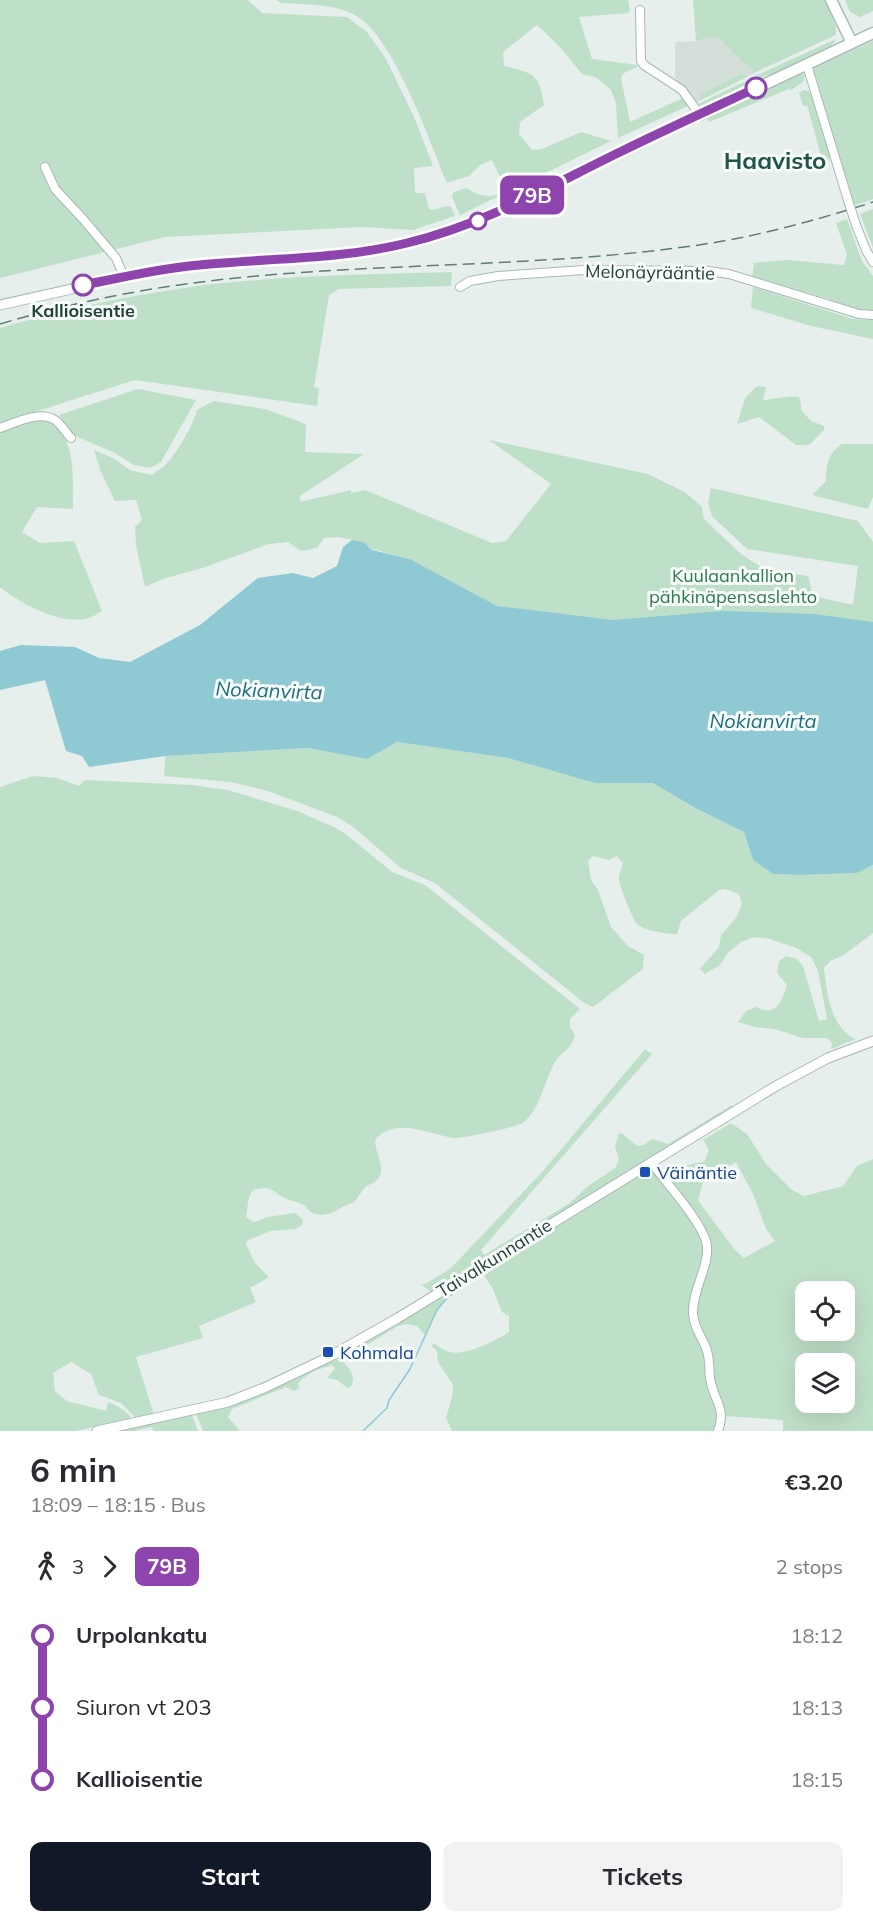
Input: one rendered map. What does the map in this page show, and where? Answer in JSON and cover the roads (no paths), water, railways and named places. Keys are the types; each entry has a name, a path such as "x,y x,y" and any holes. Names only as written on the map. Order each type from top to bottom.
{"main road":[{"path":"831,0 852,43"},
{"path":"700,115 873,33"}],"street":[{"path":"0,305 124,277 198,265 344,254 389,247 430,237 479,220 700,115 682,90 641,61 640,10"},
{"path":"807,65 856,225 873,262"},
{"path":"45,167 55,189 116,258 124,277"},
{"name":"Melonäyrääntie","path":"460,287 470,281 498,276 584,270 708,271 729,274 859,314 873,315"},
{"path":"0,428 36,417 44,417 55,420 71,438"},
{"name":"Taivalkunnantie","path":"97,1431 228,1402 264,1388 329,1357 406,1313 776,1086 828,1058 873,1041"},
{"path":"651,1162 699,1225 706,1243 707,1258 694,1299 693,1313 698,1332 707,1350 710,1381 722,1412 722,1421 718,1431"}],"water":[{"name":"Nokianvirta","path":"352,540 364,542 372,550 410,559 497,606 613,620 723,611 814,614 873,622 873,865 857,873 773,874 753,860 744,832 697,809 653,783 595,783 508,758 397,742 367,759 308,748 165,756 89,767 82,756 66,751 45,680 0,690 0,651 21,645 75,647 99,658 130,662 200,625 258,578 293,573 313,578 337,566 343,547"}],"waterway":[{"path":"363,1431 387,1408 389,1400 410,1369 437,1310 447,1298 460,1289 463,1282"}],"railway":[{"path":"0,324 87,301 206,281 292,273 516,262 684,247 779,229 873,202"}],"place":[{"name":"Kallioisentie","path":"83,285"},
{"name":"Väinäntie","path":"645,1172"},
{"name":"Kohmala","path":"328,1352"}],"district":[{"name":"Haavisto","path":"775,160"}],"park label":[{"name":"Kuulaankallion pähkinäpensaslehto","path":"733,585"}]}
